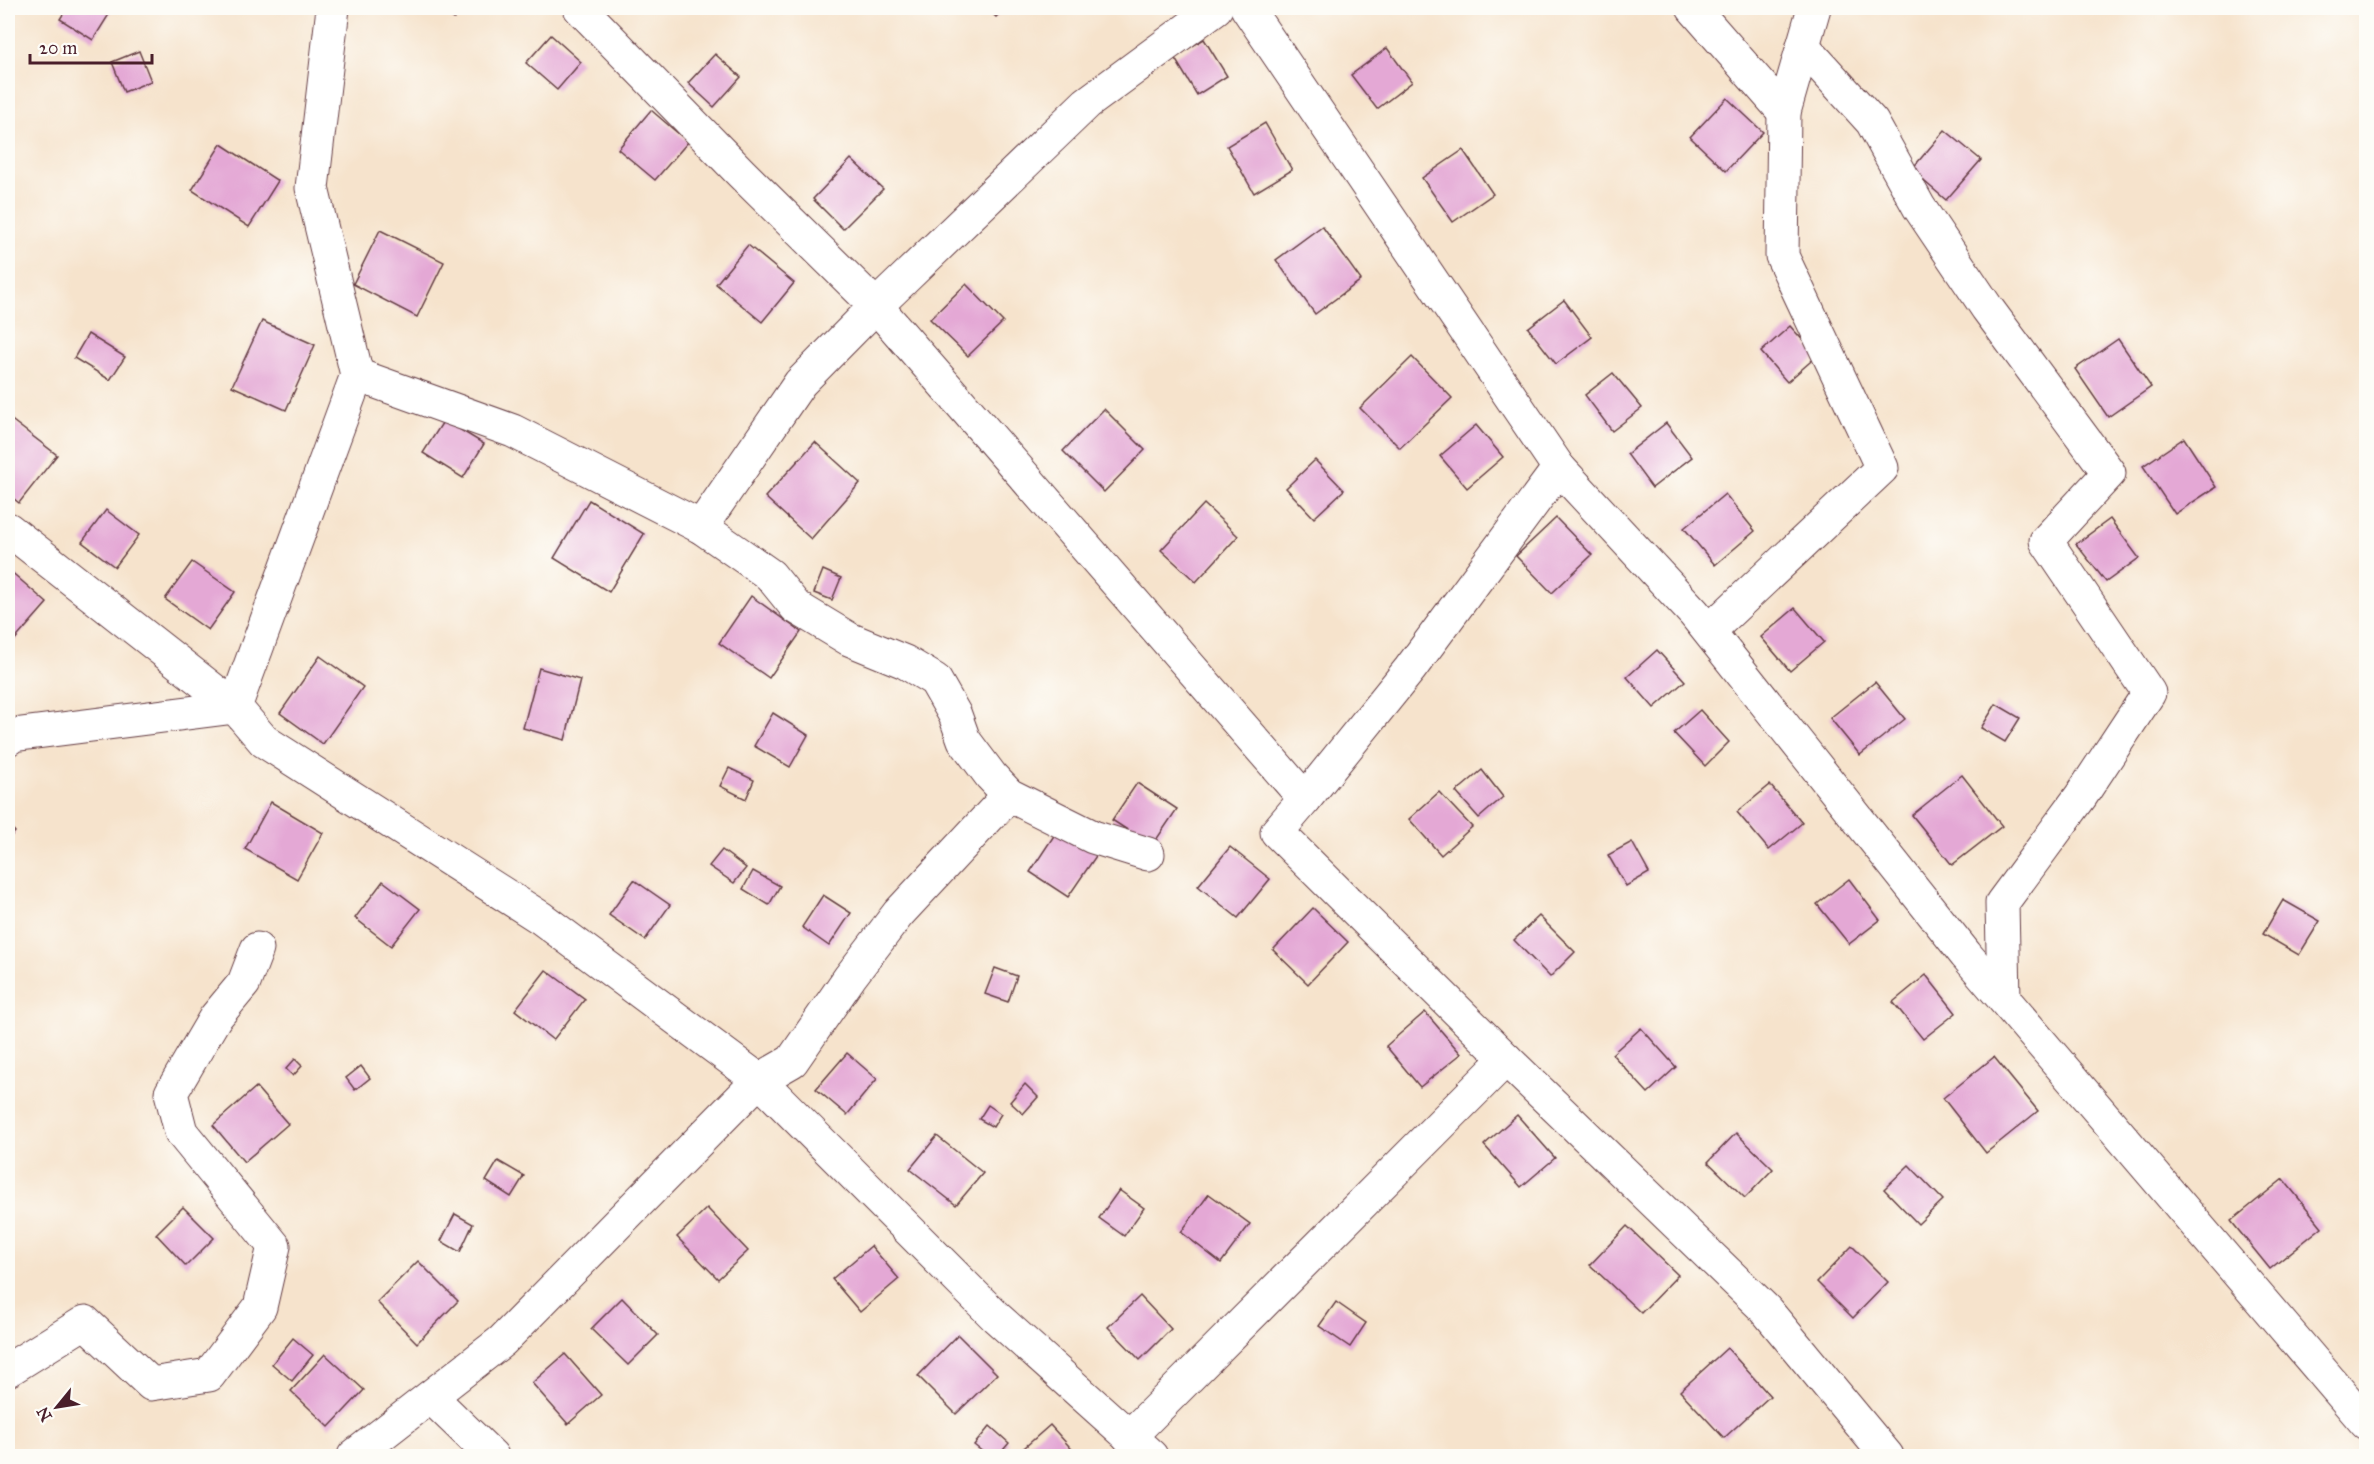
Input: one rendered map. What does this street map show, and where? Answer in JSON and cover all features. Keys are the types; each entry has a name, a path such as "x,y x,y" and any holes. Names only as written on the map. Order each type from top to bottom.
{"street":[{"path":"235,707 357,375 312,188 333,8"},
{"path":"580,8 741,173 876,306 1305,799"},
{"path":"701,527 800,383 876,306 1087,102 1216,8"},
{"path":"1247,8 1559,468 1708,631 1959,945 2367,1423"},
{"path":"1693,8 1784,112"},
{"path":"1708,631 1882,468 1782,256 1784,112 1814,8"},
{"path":"1803,46 1872,122 1918,207 1987,308 2109,473 2046,540 2149,693 2081,796 2002,903 2004,999"},
{"path":"357,375 513,431 701,527 770,575 796,607 849,639 905,662 935,680 955,715 964,740 991,776 1009,795 1093,837 1148,854"},
{"path":"1559,468 1410,669 1277,832 1506,1059 1765,1309 1887,1456"},
{"path":"8,529 235,707 264,741 541,918 759,1080 996,1317 1140,1447 1506,1059"},
{"path":"8,739 13,735 235,707"},
{"path":"354,1456 502,1341 759,1080 792,1061 850,976 898,914 1009,795"},
{"path":"8,1370 85,1322 151,1384 209,1375 260,1307 274,1246 181,1132 171,1093 215,1018 244,983 256,949"},
{"path":"431,1397 492,1456"}],"building":[{"path":"67,8 113,8 93,40 60,19"},
{"path":"438,8 462,8 454,19"},
{"path":"986,8 1005,8 996,17"},
{"path":"551,35 581,62 557,90 526,63"},
{"path":"1204,39 1227,76 1197,95 1174,57"},
{"path":"1387,48 1412,82 1377,109 1351,75"},
{"path":"139,51 151,81 124,92 112,62"},
{"path":"715,54 741,77 714,107 688,83"},
{"path":"1727,98 1763,132 1726,171 1690,137"},
{"path":"651,110 688,142 655,180 618,149"},
{"path":"1265,123 1292,170 1254,193 1227,146"},
{"path":"1945,130 1981,160 1946,200 1911,170"},
{"path":"221,144 278,181 249,227 192,190"},
{"path":"1463,150 1493,194 1453,222 1422,178"},
{"path":"851,159 883,189 843,229 813,199"},
{"path":"1322,226 1361,280 1315,314 1276,260"},
{"path":"380,230 444,262 417,317 353,284"},
{"path":"748,245 794,283 762,322 716,284"},
{"path":"966,284 1003,322 968,356 930,319"},
{"path":"1564,300 1592,337 1556,364 1528,328"},
{"path":"262,321 315,345 286,410 232,386"},
{"path":"1790,326 1817,356 1787,382 1761,352"},
{"path":"88,334 125,357 110,380 74,358"},
{"path":"2118,339 2151,387 2108,417 2075,369"},
{"path":"1412,357 1452,398 1400,448 1360,408"},
{"path":"1613,373 1642,408 1612,431 1585,395"},
{"path":"1104,409 1145,450 1104,492 1063,451"},
{"path":"9,418 57,455 19,503 8,494"},
{"path":"444,420 484,444 463,478 423,453"},
{"path":"1666,423 1692,457 1652,488 1627,454"},
{"path":"1476,425 1503,457 1467,488 1440,456"},
{"path":"2184,438 2216,487 2175,514 2143,466"},
{"path":"815,442 860,483 811,539 765,497"},
{"path":"1315,460 1344,490 1314,518 1286,488"},
{"path":"1725,494 1755,531 1715,565 1684,528"},
{"path":"589,500 644,534 609,592 554,558"},
{"path":"1204,504 1238,536 1196,582 1161,550"},
{"path":"106,510 139,535 115,567 82,542"},
{"path":"1556,518 1592,555 1552,593 1516,556"},
{"path":"2110,519 2139,558 2106,582 2076,544"},
{"path":"192,562 235,592 208,630 165,599"},
{"path":"8,569 47,603 12,643 8,639"},
{"path":"823,570 841,578 832,600 814,593"},
{"path":"751,596 801,632 769,678 719,643"},
{"path":"1795,608 1824,642 1790,671 1761,637"},
{"path":"1657,650 1685,681 1654,708 1627,677"},
{"path":"320,656 363,687 323,744 280,713"},
{"path":"539,668 580,680 565,740 523,728"},
{"path":"1875,682 1905,719 1860,755 1830,718"},
{"path":"1996,704 2020,718 2005,742 1981,728"},
{"path":"1700,710 1729,742 1705,766 1674,733"},
{"path":"773,713 808,735 790,767 754,746"},
{"path":"729,768 754,780 746,799 720,786"},
{"path":"1482,770 1503,797 1479,818 1456,792"},
{"path":"1962,775 2002,826 1952,865 1912,815"},
{"path":"1137,783 1177,809 1152,846 1112,820"},
{"path":"1770,785 1802,823 1769,850 1737,812"},
{"path":"1439,792 1472,827 1441,855 1409,819"},
{"path":"271,802 323,833 297,879 245,849"},
{"path":"8,824 15,832 8,839"},
{"path":"1059,828 1098,853 1068,897 1030,872"},
{"path":"1632,842 1649,873 1626,886 1608,855"},
{"path":"1230,847 1270,879 1238,918 1198,886"},
{"path":"722,850 746,868 734,883 709,866"},
{"path":"753,871 780,886 769,905 743,889"},
{"path":"1849,879 1880,920 1849,944 1817,904"},
{"path":"634,880 670,905 645,940 609,915"},
{"path":"383,881 420,909 391,946 355,918"},
{"path":"823,895 851,913 829,946 802,927"},
{"path":"2283,900 2320,921 2299,955 2263,934"},
{"path":"1313,908 1348,942 1308,984 1273,950"},
{"path":"1539,916 1575,952 1550,977 1514,940"},
{"path":"995,968 1017,976 1008,1002 985,994"},
{"path":"546,970 585,999 553,1040 515,1010"},
{"path":"1926,975 1956,1013 1923,1039 1893,1002"},
{"path":"1425,1012 1461,1054 1420,1087 1386,1046"},
{"path":"1641,1028 1676,1067 1648,1093 1612,1054"},
{"path":"847,1053 877,1079 847,1115 816,1089"},
{"path":"1994,1057 2038,1111 1986,1153 1943,1098"},
{"path":"295,1059 302,1066 293,1076 286,1069"},
{"path":"361,1066 370,1078 355,1090 346,1078"},
{"path":"1025,1084 1038,1097 1023,1114 1010,1102"},
{"path":"256,1087 288,1124 244,1162 213,1125"},
{"path":"988,1105 1001,1114 993,1127 979,1119"},
{"path":"1517,1115 1555,1158 1521,1187 1484,1145"},
{"path":"1736,1133 1773,1169 1745,1198 1708,1162"},
{"path":"937,1136 983,1173 956,1205 910,1169"},
{"path":"498,1161 524,1176 511,1197 486,1181"},
{"path":"1909,1165 1943,1200 1918,1224 1884,1189"},
{"path":"2283,1179 2322,1227 2270,1269 2231,1221"},
{"path":"1119,1190 1144,1208 1124,1236 1099,1218"},
{"path":"1209,1194 1250,1224 1221,1263 1181,1232"},
{"path":"183,1207 214,1238 186,1266 156,1234"},
{"path":"707,1208 748,1251 718,1279 677,1237"},
{"path":"455,1214 473,1224 460,1252 441,1241"},
{"path":"1627,1226 1678,1275 1641,1313 1590,1265"},
{"path":"871,1246 899,1279 860,1312 832,1279"},
{"path":"1852,1246 1888,1282 1853,1318 1817,1282"},
{"path":"418,1261 458,1301 417,1343 377,1302"},
{"path":"1140,1296 1171,1329 1140,1360 1108,1327"},
{"path":"622,1298 658,1335 628,1365 591,1329"},
{"path":"1336,1302 1366,1323 1350,1347 1319,1326"},
{"path":"958,1335 997,1374 956,1414 918,1376"},
{"path":"293,1338 313,1355 292,1381 272,1364"},
{"path":"1727,1348 1770,1396 1724,1438 1680,1391"},
{"path":"325,1354 364,1390 329,1427 291,1391"},
{"path":"565,1354 601,1395 568,1424 532,1383"},
{"path":"1050,1425 1078,1456 1016,1455"},
{"path":"990,1426 1009,1443 998,1456 988,1456 974,1445"}]}
